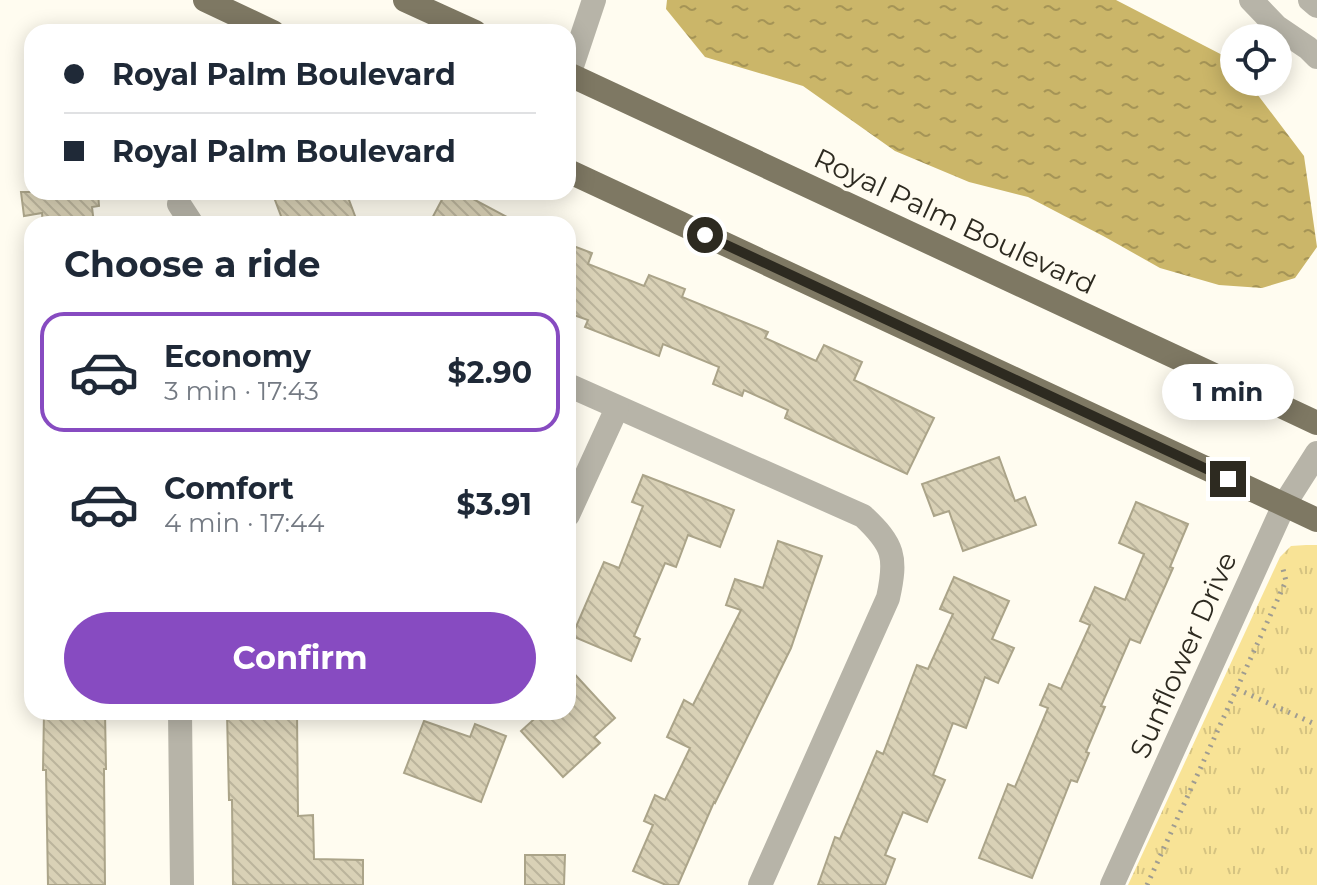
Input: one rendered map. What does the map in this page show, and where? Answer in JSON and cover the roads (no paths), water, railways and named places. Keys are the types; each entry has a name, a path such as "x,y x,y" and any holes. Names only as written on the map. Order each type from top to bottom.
{"main road":[{"path":"205,0 256,24"},
{"path":"405,0 458,24"},
{"name":"Royal Palm Boulevard","path":"576,80 1317,423"},
{"path":"576,175 1317,520"}],"street":[{"path":"576,53 594,0"},
{"path":"1251,0 1277,27 1317,57"},
{"path":"1310,0 1317,6"},
{"path":"576,389 863,516 881,533 891,551 894,573 888,598 760,885"},
{"path":"576,498 617,408"},
{"name":"Sunflower Drive","path":"1112,885 1284,505 1317,453"},
{"path":"180,720 182,885"}],"water":[{"path":"667,0 1116,0 1220,54 1220,96 1259,96 1304,156 1317,247 1295,278 1262,288 1219,285 1160,268 1028,197 969,182 895,151 803,86 705,57 666,9"}]}
